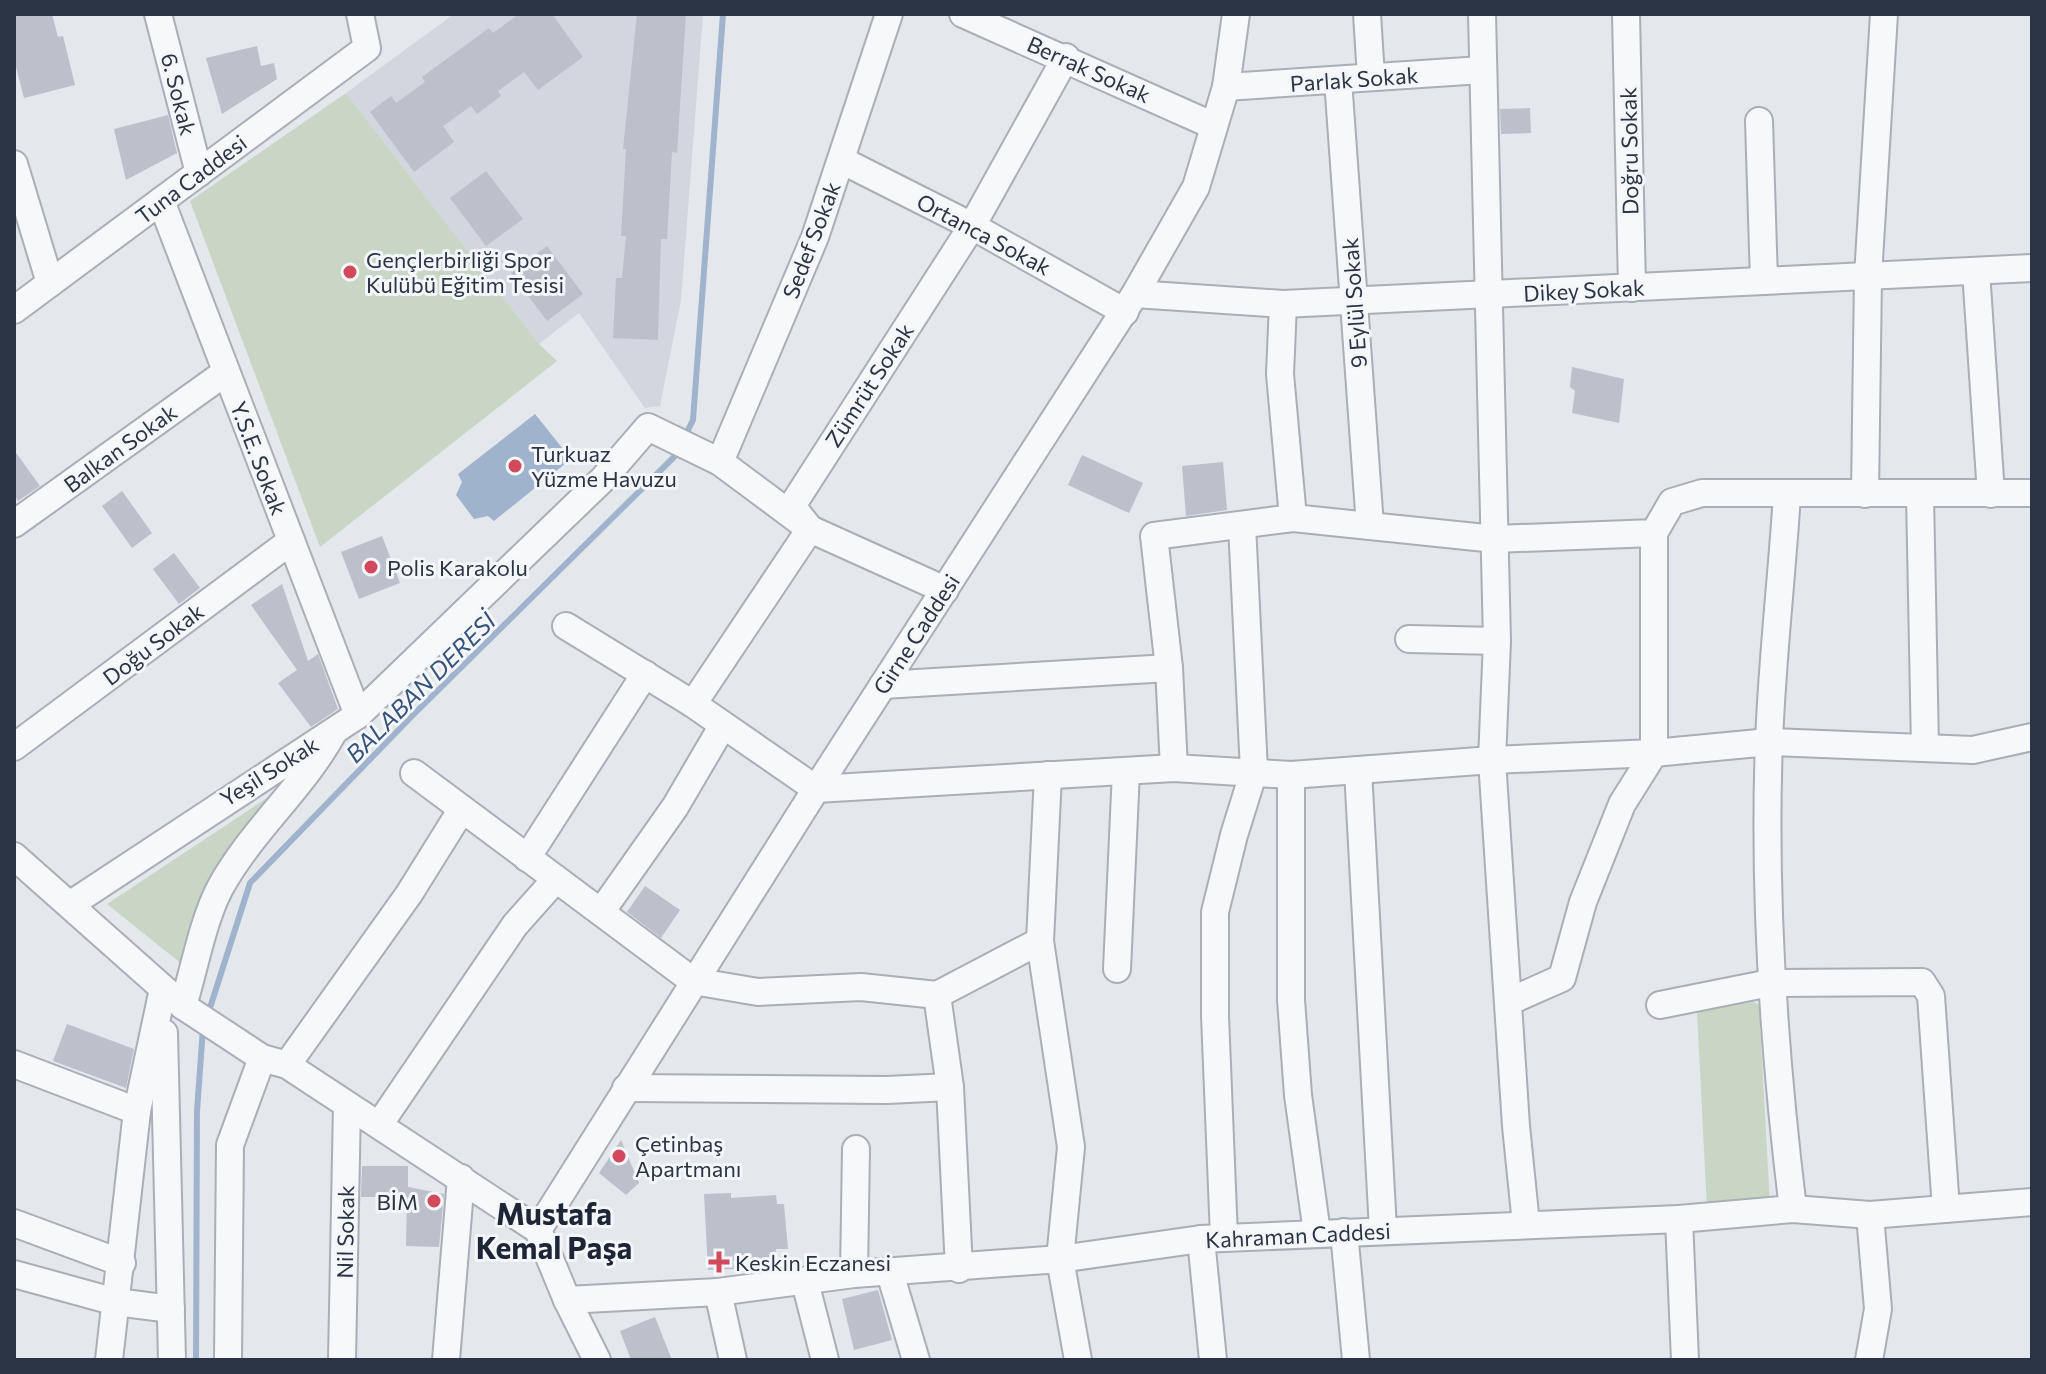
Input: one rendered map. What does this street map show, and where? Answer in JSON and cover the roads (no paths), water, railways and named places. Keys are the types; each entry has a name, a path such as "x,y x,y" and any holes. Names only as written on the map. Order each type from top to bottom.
{"street":[{"name":"6. Sokak","path":"158,14 199,173"},
{"name":"Tuna Caddesi","path":"14,310 367,48 360,14"},
{"name":"Sedef Sokak","path":"710,456 815,237 889,14"},
{"name":"Berrak Sokak","path":"963,14 988,19 1214,126"},
{"name":"Girne Caddesi","path":"538,1230 693,981 1130,303 1196,187 1226,87 1236,14"},
{"path":"1367,14 1371,77"},
{"path":"1482,14 1497,641 1492,760 1526,1224"},
{"name":"Doğru Sokak","path":"1626,14 1632,288"},
{"path":"1865,494 1868,276 1884,14"},
{"name":"Zümrüt Sokak","path":"810,529 792,506 972,226 1066,57"},
{"name":"Parlak Sokak","path":"1226,87 1482,70"},
{"name":"9 Eylül Sokak","path":"1338,80 1370,526"},
{"path":"1759,121 1764,281"},
{"name":"Ortanca Sokak","path":"841,160 1130,303"},
{"path":"14,164 50,283"},
{"name":"Y.S.E. Sokak","path":"161,201 358,715"},
{"name":"Dikey Sokak","path":"1130,303 1283,304 2032,268"},
{"path":"1976,271 1991,494"},
{"path":"1283,304 1280,374 1293,518"},
{"name":"Balkan Sokak","path":"14,524 226,372"},
{"name":"Yeşil Sokak","path":"71,904 358,715 603,479 648,427 710,456"},
{"path":"710,456 810,529 945,590"},
{"path":"1510,1001 1562,978 1583,902 1622,804 1654,753 1654,533 1672,502 1702,493 2032,493"},
{"path":"1787,494 1769,742 1770,983 1775,1062 1793,1209"},
{"path":"1920,495 1925,747"},
{"path":"1174,768 1169,668 1154,536 1293,518 1495,539 1618,537 1654,533"},
{"path":"1213,1360 1215,912 1254,771 1242,525"},
{"path":"693,704 810,529"},
{"name":"Doğu Sokak","path":"14,747 291,541"},
{"path":"566,626 693,704 816,789 1174,768 1291,775 1492,760 1654,753 1769,742 1973,750 2032,737"},
{"path":"1409,639 1497,641"},
{"path":"883,685 1169,668"},
{"path":"527,858 645,674"},
{"path":"601,912 675,807 723,725"},
{"path":"189,1010 219,889 261,831 313,769 335,729"},
{"path":"1358,770 1383,1230"},
{"path":"1117,969 1126,771"},
{"path":"414,773 693,981 758,992 861,987 937,995 1040,941"},
{"path":"1048,775 1040,941 1071,1147 1060,1259 1078,1360"},
{"path":"1291,775 1291,1000 1298,1095 1317,1233"},
{"path":"228,1360 230,1145 274,1062 409,894 462,809"},
{"path":"14,856 189,1010 379,1125 538,1230 567,1300 597,1360"},
{"path":"379,1125 515,925 556,879"},
{"path":"1660,1005 1770,983 1922,982 1931,996 1946,1209"},
{"path":"109,1360 137,1111 163,989"},
{"path":"163,989 172,1360"},
{"path":"937,995 950,1087 959,1269"},
{"path":"14,1064 137,1111"},
{"path":"626,1088 887,1090 950,1087"},
{"name":"Nil Sokak","path":"342,1360 347,1105"},
{"path":"854,1274 856,1149"},
{"path":"446,1360 461,1178"},
{"name":"Kahraman Caddesi","path":"567,1300 718,1292 854,1274 959,1269 1212,1238 1679,1219 1793,1209 1870,1215 2032,1202"},
{"path":"1869,1360 1878,1309 1870,1215"},
{"path":"1679,1219 1685,1360"},
{"path":"14,1223 122,1263"},
{"path":"1344,1232 1356,1360"},
{"path":"890,1273 916,1360"},
{"path":"14,1274 116,1302 171,1309"},
{"path":"805,1282 825,1360"},
{"path":"718,1292 733,1360"}],"water":[{"name":"Turkuaz Yüzme Havuzu","path":"535,414 571,459 494,521 488,516 474,519 456,495 462,482 458,474"}],"waterway":[{"name":"BALABAN DERESİ","path":"684,438 693,420 723,14"},
{"name":"BALABAN DERESİ","path":"208,1014 250,883 412,716 674,457 679,448"},
{"name":"BALABAN DERESİ","path":"196,1360 197,1111 203,1028"}],"place":[{"name":"Gençlerbirliği Spor Kulübü Eğitim Tesisi","path":"350,272"},
{"name":"Turkuaz Yüzme Havuzu","path":"515,466"},
{"name":"Polis Karakolu","path":"371,567"},
{"name":"Çetinbaş Apartmanı","path":"619,1156"},
{"name":"BİM","path":"434,1201"},
{"name":"Keskin Eczanesi","path":"719,1262"}],"district":[{"name":"Mustafa Kemal Paşa","path":"554,1229"}]}
